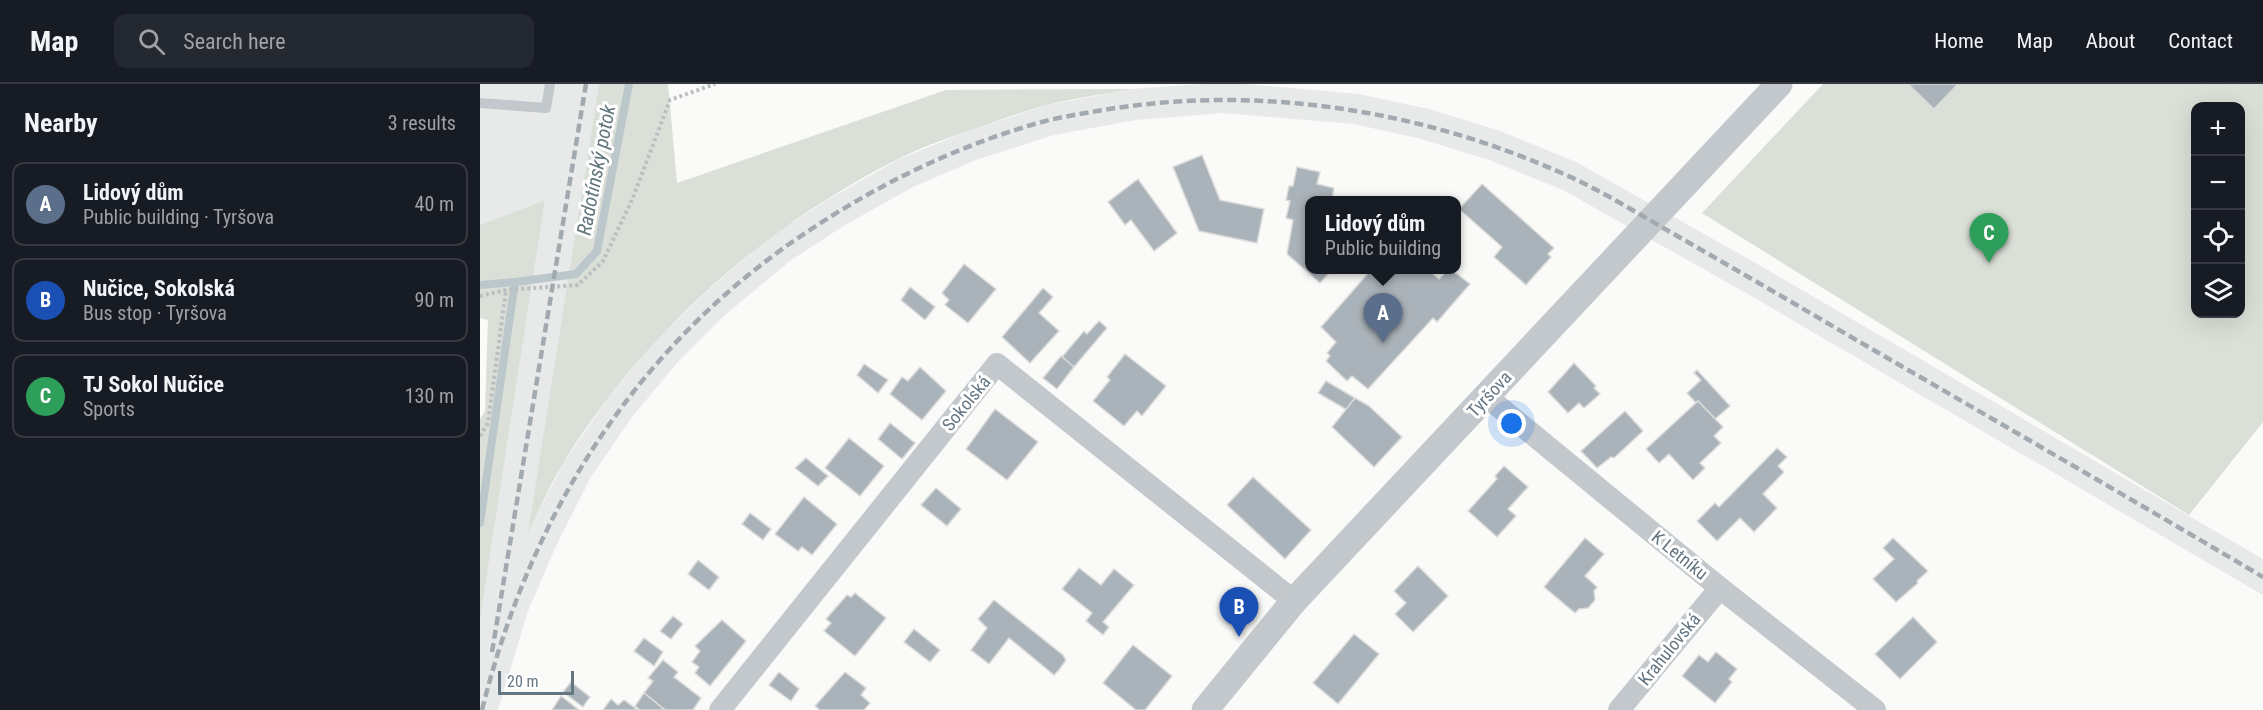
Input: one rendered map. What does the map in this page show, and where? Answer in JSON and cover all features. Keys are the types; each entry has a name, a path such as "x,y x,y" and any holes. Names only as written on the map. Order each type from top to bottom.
{"street":[{"name":"Tyršova","path":"1205,710 1294,601 1779,84"},
{"name":"Sokolská","path":"720,710 998,364 1294,601"},
{"name":"K Letníku","path":"1487,397 1720,588 1875,710"},
{"name":"Krahulovská","path":"1619,710 1720,588"}],"lane":[{"path":"480,103 546,108 550,84"}],"path":[{"path":"480,296 506,290 578,285 603,261 632,200 670,100 715,84"},
{"path":"480,436 488,423 506,290"}],"shaded area":[{"path":"480,84 599,84 529,531 564,462 608,398 655,341 705,293 771,236 829,199 899,159 966,132 1047,105 1132,89 1203,84 1244,84 1359,94 1429,109 1500,131 1576,162 1761,266 2263,559 2263,595 1746,293 1563,190 1489,160 1421,139 1354,124 1222,113 1136,120 1054,135 976,160 913,187 845,225 790,261 725,315 678,362 632,417 591,477 556,546 528,611 498,710 480,710 480,620 545,200 480,225"},
{"path":"599,84 668,84 677,183 946,90 1132,89 1041,107 961,133 898,159 848,186 800,217 711,287 670,326 632,368 597,413 565,460 528,533"},
{"path":"1823,84 2263,84 2263,422 2189,515 1702,213"},
{"path":"545,200 480,620 480,419 485,411 488,320 480,318 480,225"}],"building":[{"path":"1908,84 1958,84 1934,109"},
{"path":"1202,155 1220,200 1264,209 1257,243 1199,231 1173,167"},
{"path":"1297,167 1320,172 1317,184 1334,188 1333,196 1305,196 1305,270 1287,254 1293,220 1286,218 1290,201 1286,200 1289,186 1293,186"},
{"path":"1138,179 1177,233 1154,251 1131,220 1125,225 1108,202"},
{"path":"1482,184 1554,248 1548,254 1551,257 1526,285 1494,257 1502,247 1461,211 1461,207"},
{"path":"964,264 996,289 968,323 945,305 949,300 942,293"},
{"path":"1310,274 1328,274 1320,283"},
{"path":"1367,274 1433,274 1439,279 1444,274 1457,274 1470,284 1437,322 1433,318 1368,389 1352,376 1347,381 1326,361 1330,356 1327,353 1336,342 1321,327"},
{"path":"910,287 935,307 925,320 901,300"},
{"path":"1043,288 1053,297 1039,313 1059,331 1030,363 1002,337"},
{"path":"1099,321 1107,328 1074,367 1062,357 1084,331 1087,334"},
{"path":"1125,354 1166,386 1142,416 1137,411 1124,426 1093,401 1110,380 1107,377"},
{"path":"1061,356 1074,367 1057,389 1043,378"},
{"path":"1574,363 1596,386 1594,388 1600,394 1584,408 1579,403 1568,413 1548,392"},
{"path":"864,364 888,380 878,393 857,375"},
{"path":"920,367 946,391 922,420 890,394 902,377 908,381"},
{"path":"1697,370 1730,406 1715,419 1687,393 1701,380 1694,373"},
{"path":"1326,381 1355,398 1347,410 1318,393"},
{"path":"1355,398 1369,406 1402,437 1374,467 1332,427"},
{"path":"1698,401 1723,427 1714,436 1721,443 1700,463 1705,468 1693,480 1669,454 1659,463 1646,449"},
{"path":"995,409 1038,442 1007,480 966,449"},
{"path":"1625,411 1643,431 1614,458 1611,457 1597,468 1581,451"},
{"path":"890,423 915,443 902,459 878,439"},
{"path":"849,438 884,466 860,496 825,468"},
{"path":"1777,448 1787,457 1778,466 1784,472 1763,494 1777,508 1754,532 1740,518 1717,541 1697,521 1715,503 1719,507"},
{"path":"806,458 828,476 818,486 795,468"},
{"path":"1504,466 1528,487 1508,509 1516,516 1497,537 1468,511 1497,479 1495,476"},
{"path":"1253,477 1311,530 1285,559 1227,505"},
{"path":"936,488 961,509 947,526 921,505"},
{"path":"804,497 837,524 812,555 802,547 798,551 775,534"},
{"path":"750,513 771,529 763,540 742,524"},
{"path":"1585,538 1604,554 1585,576 1597,587 1594,591 1595,600 1588,608 1579,609 1575,613 1544,587"},
{"path":"1893,538 1928,571 1896,602 1873,579 1894,559 1883,548"},
{"path":"698,560 719,577 709,590 688,574"},
{"path":"1418,566 1448,596 1413,632 1395,614 1406,603 1394,591"},
{"path":"1079,568 1101,585 1114,569 1134,585 1103,622 1109,627 1103,635 1086,621 1092,613 1062,589"},
{"path":"855,593 886,618 855,656 824,631 831,623 826,619 847,595 851,597"},
{"path":"994,600 1063,655 1066,660 1054,675 1009,638 989,664 971,650 987,628 978,619"},
{"path":"673,616 683,624 671,639 660,631"},
{"path":"1913,617 1937,642 1900,679 1875,654"},
{"path":"722,620 746,641 710,686 695,673 699,667 692,662 700,651 695,646"},
{"path":"914,629 940,650 930,662 904,642"},
{"path":"1354,634 1379,654 1338,704 1313,683"},
{"path":"644,638 663,652 654,666 634,651"},
{"path":"1133,645 1172,676 1145,710 1136,710 1103,683"},
{"path":"1716,652 1737,669 1729,679 1732,682 1715,703 1682,676 1699,655 1708,662"},
{"path":"663,660 678,672 674,677 701,698 693,710 665,710 644,693 653,681 648,678"},
{"path":"779,672 799,689 791,701 769,685"},
{"path":"845,672 866,688 861,695 870,703 864,710 820,710 815,706"},
{"path":"571,682 590,697 583,707 563,692"},
{"path":"644,693 665,710 640,710 635,706"},
{"path":"561,696 579,710 552,710"},
{"path":"611,699 618,705 624,700 638,710 603,710"}],"waterway":[{"name":"Radotínský potok","path":"480,523 515,282 576,274 597,251 629,84"},
{"path":"480,285 515,282"}],"railway":[{"path":"492,652 586,84"},
{"path":"482,710 504,636 531,565 564,497 603,434 648,374 699,319 756,269 819,224 873,191 930,163 988,139 1049,120 1103,110 1162,103 1221,100 1281,102 1339,108 1398,119 1455,134 1511,152 1566,175 1633,210 2263,577"}],"place":[{"name":"TJ Sokol Nučice","path":"1989,263"},
{"name":"Lidový dům","path":"1383,343"},
{"name":"Nučice, Sokolská","path":"1239,637"}]}
